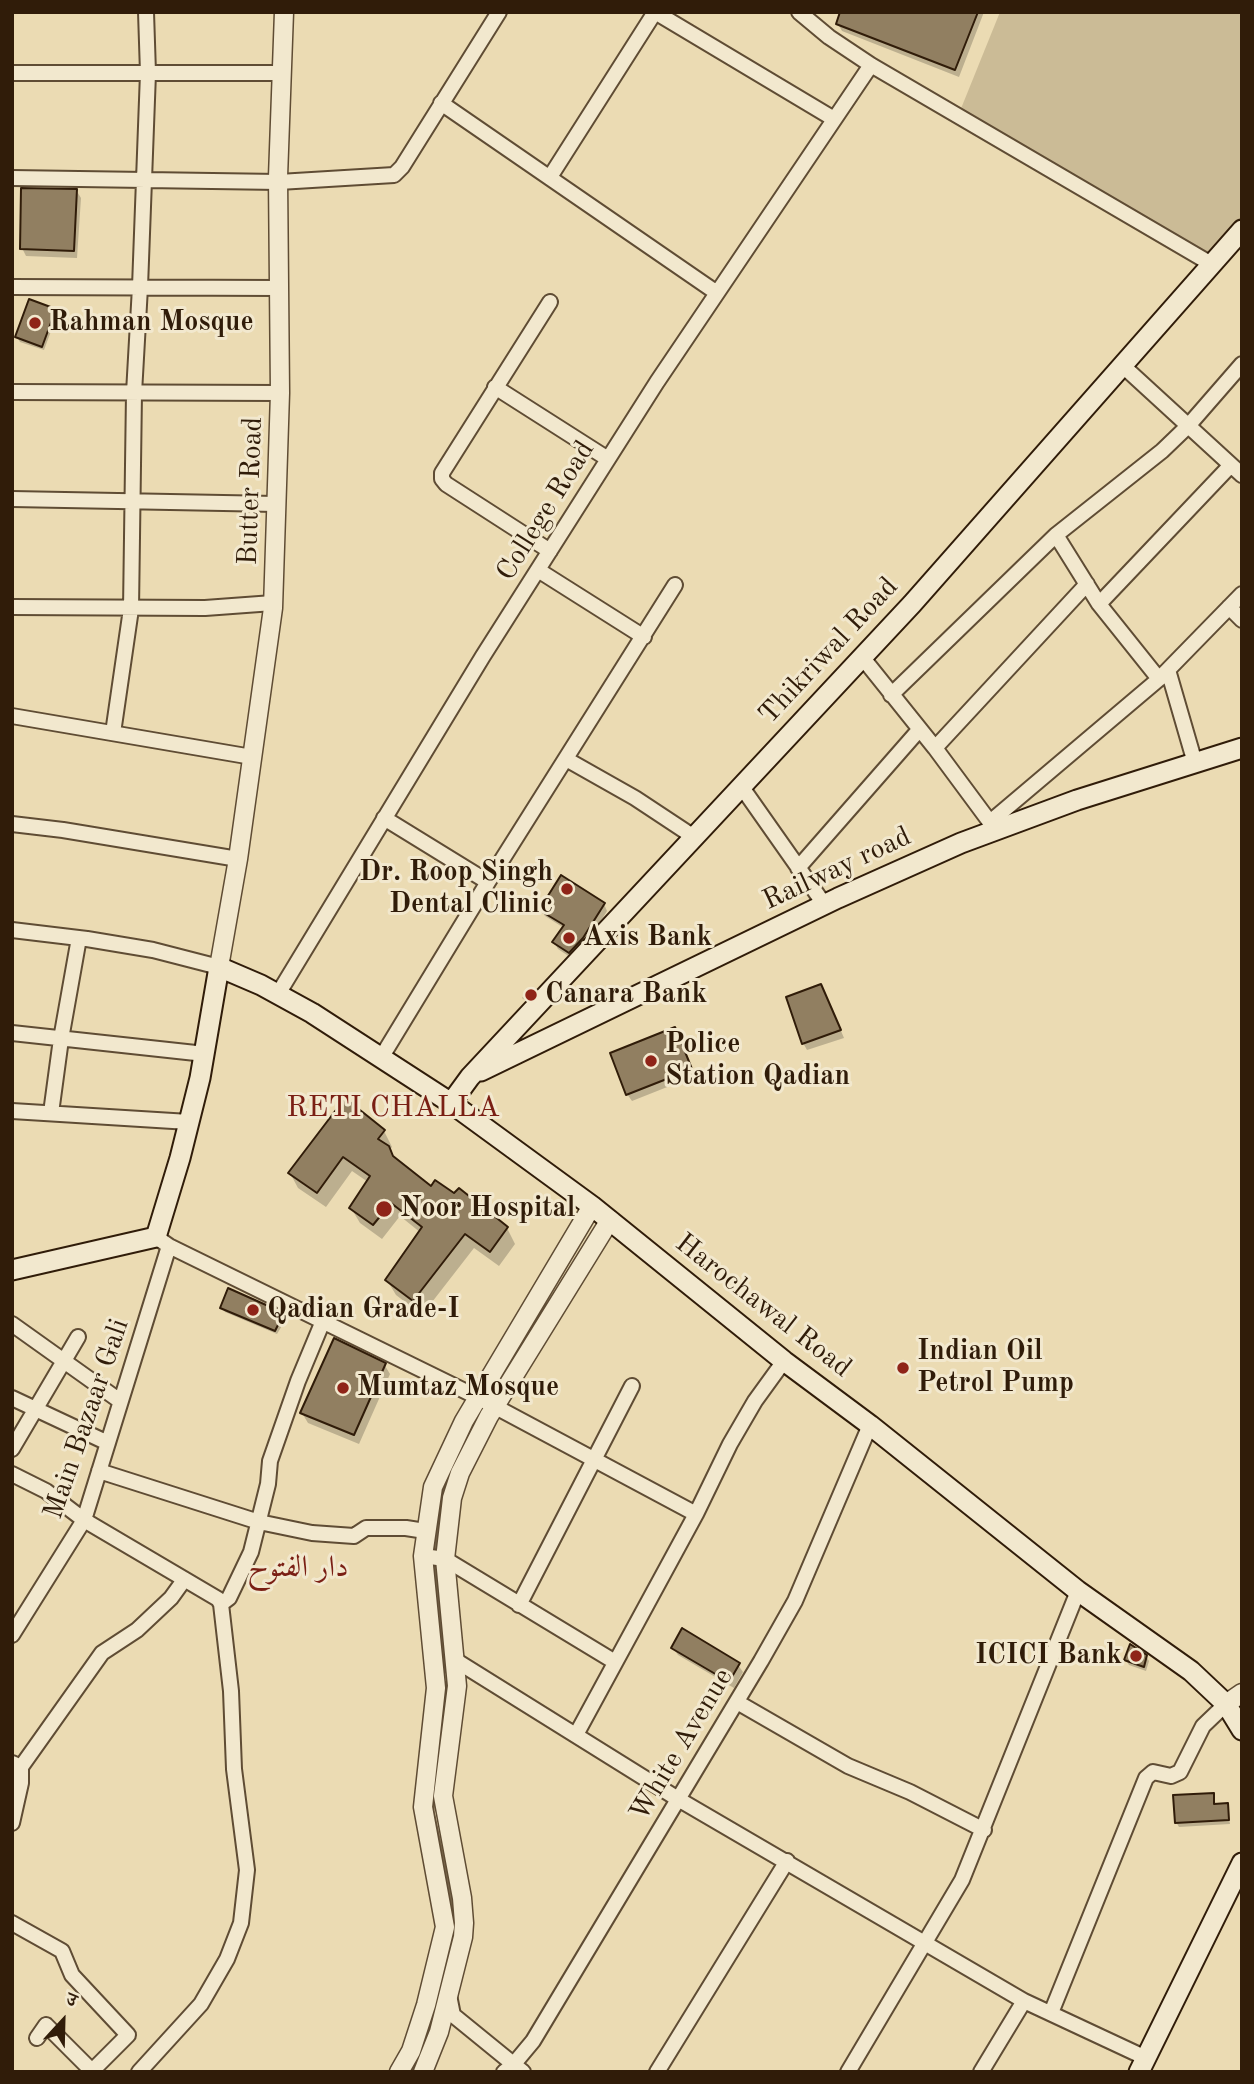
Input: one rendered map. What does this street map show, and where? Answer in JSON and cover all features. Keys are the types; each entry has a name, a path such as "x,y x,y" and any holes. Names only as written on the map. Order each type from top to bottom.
{"main road":[{"name":"Thikriwal Road","path":"451,1103 470,1077 862,657 1242,230"},
{"name":"Railway road","path":"470,1077 824,904 993,826 1242,748"},
{"name":"Harochawal Road","path":"219,967 278,994 381,1058 451,1103 592,1206 784,1361 870,1424 1078,1591 1234,1698 1242,1730"},
{"path":"12,1270 163,1242 205,1054 219,967"},
{"path":"1142,2065 1242,1863"}],"street":[{"path":"113,733 131,609 134,393 148,73 146,12"},
{"name":"Butter Road","path":"219,967 239,859 273,603 280,393 279,182 284,12"},
{"path":"12,177 279,182 394,175 402,167 499,12"},
{"path":"550,177 655,12 834,119"},
{"path":"799,12 829,37 871,65 1213,265"},
{"name":"College Road","path":"278,994 384,818 608,460 717,292 871,65"},
{"path":"12,73 282,73"},
{"path":"441,103 717,292"},
{"path":"12,287 279,288"},
{"path":"550,302 444,467 442,479 550,551"},
{"path":"891,695 1056,535 1135,474 1188,426 1242,364"},
{"path":"1100,604 1236,470 1122,365"},
{"path":"495,387 608,460"},
{"path":"12,392 280,393"},
{"path":"12,499 276,504"},
{"path":"1056,535 1100,604 1164,675 1195,763"},
{"path":"538,570 644,637"},
{"path":"935,748 1087,584"},
{"path":"381,1058 675,585"},
{"path":"862,657 993,826 1164,675 1242,594"},
{"path":"12,607 205,608 273,603"},
{"path":"1229,607 1242,620"},
{"path":"12,716 253,757"},
{"path":"798,868 919,730"},
{"path":"566,759 635,798 694,837"},
{"path":"741,786 824,904"},
{"path":"384,818 488,882"},
{"path":"12,824 239,859"},
{"path":"12,930 79,938 174,955 219,967"},
{"path":"51,1113 79,938"},
{"path":"12,1033 205,1054"},
{"path":"12,1111 189,1122"},
{"path":"423,2072 434,2048 463,1937 464,1912 443,1796 456,1669 445,1559 455,1488 477,1439 487,1402 592,1206"},
{"path":"399,2072 411,2051 444,1935 444,1916 423,1807 437,1679 423,1556 425,1531 436,1478 464,1420 487,1402 610,1220"},
{"path":"163,1242 487,1402 696,1514"},
{"name":"Main Bazaar Gali","path":"12,1635 84,1520 120,1401 163,1242"},
{"path":"221,1604 229,1598 251,1552 271,1461 298,1381 323,1321"},
{"path":"12,1324 120,1401"},
{"path":"12,1449 78,1338"},
{"path":"577,1733 696,1514 744,1419 784,1361"},
{"path":"519,1605 632,1386"},
{"path":"12,1398 108,1443"},
{"name":"White Avenue","path":"513,2070 737,1702 795,1601 870,1424"},
{"path":"99,1471 259,1522 312,1533 354,1536 366,1528 425,1531"},
{"path":"12,1474 46,1491 84,1520 218,1599 221,1604 231,1691 234,1769 247,1870 242,1923 227,1959 201,2004 139,2072"},
{"path":"423,1556 445,1559 615,1662"},
{"path":"12,1823 21,1783 17,1765 102,1653 137,1630 171,1598 184,1580"},
{"path":"848,2072 962,1880 1078,1591"},
{"path":"437,1679 456,1669"},
{"path":"456,1669 577,1733 678,1799 1024,2001 1051,2013 1142,2065"},
{"path":"1051,2013 1146,1778 1153,1772 1171,1776 1180,1772 1203,1726 1234,1698"},
{"path":"737,1702 848,1766 910,1792 984,1830"},
{"path":"657,2072 787,1861"},
{"path":"444,1916 464,1912"},
{"path":"12,1923 62,1951 72,1975 128,2035 93,2071 46,2025 37,2038"},
{"path":"449,1994 453,2015 513,2070"},
{"path":"981,2072 1024,2001"}],"shaded area":[{"path":"1000,12 1242,12 1242,230 1213,265 958,116"}],"building":[{"path":"840,12 978,12 955,70 836,24"},
{"path":"21,188 77,189 74,251 20,249"},
{"name":"Rahman Mosque","path":"29,299 56,309 42,347 15,337"},
{"name":"Dr. Roop Singh Dental Clinic","path":"561,875 605,903 583,938 569,953 552,942 564,925 539,910"},
{"path":"821,984 841,1030 802,1044 786,997"},
{"name":"Police Station Qadian","path":"675,1027 692,1069 626,1095 610,1053"},
{"path":"345,1098 385,1130 378,1139 389,1146 393,1156 431,1186 435,1180 454,1193 459,1188 508,1227 490,1252 465,1234 413,1301 385,1280 422,1227 391,1203 373,1225 349,1208 370,1176 343,1157 317,1193 288,1173"},
{"name":"Qadian Grade-I","path":"228,1288 284,1313 275,1331 220,1308"},
{"name":"Mumtaz Mosque","path":"334,1338 386,1363 354,1435 300,1413"},
{"path":"682,1628 740,1663 729,1682 671,1648"},
{"name":"ICICI Bank","path":"1130,1644 1147,1655 1144,1667 1124,1660"},
{"path":"1214,1793 1214,1804 1228,1803 1229,1820 1175,1823 1173,1795"}],"waterway":[{"path":"457,1456 479,1415"},
{"path":"434,1549 444,1483"},
{"path":"434,1565 446,1671"},
{"path":"438,1749 447,1683"},
{"path":"433,1794 432,1811 453,1909"},
{"path":"412,2072 426,2038 455,1924"}],"place":[{"name":"Rahman Mosque","path":"35,323"},
{"name":"Dr. Roop Singh Dental Clinic","path":"567,889"},
{"name":"Axis Bank","path":"569,938"},
{"name":"Canara Bank","path":"531,995"},
{"name":"Police Station Qadian","path":"651,1061"},
{"name":"Noor Hospital","path":"384,1209"},
{"name":"Qadian Grade-I","path":"253,1310"},
{"name":"Indian Oil Petrol Pump","path":"903,1368"},
{"name":"Mumtaz Mosque","path":"343,1388"},
{"name":"ICICI Bank","path":"1136,1656"}],"district":[{"name":"RETI CHALLA","path":"393,1108"},
{"name":"دار الفتوح","path":"298,1568"}]}
